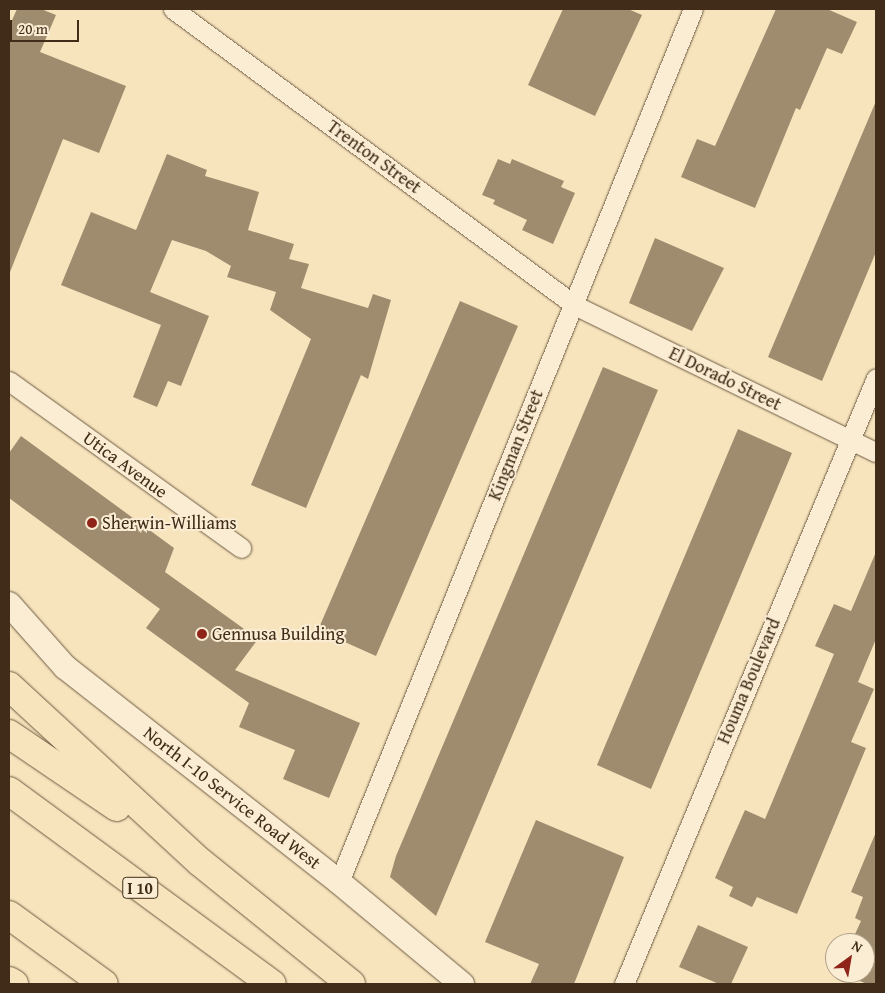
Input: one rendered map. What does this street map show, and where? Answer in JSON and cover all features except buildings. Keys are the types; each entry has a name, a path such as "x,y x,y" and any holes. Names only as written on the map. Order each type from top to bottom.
{"highway":[{"path":"9,686 200,862 352,984"},
{"path":"9,734 200,862"},
{"name":"I 10","path":"9,791 272,984"},
{"path":"9,915 104,984"},
{"path":"9,980 14,984"}],"street":[{"name":"Trenton Street","path":"173,9 574,305"},
{"name":"Kingman Street","path":"339,882 693,9"},
{"name":"El Dorado Street","path":"574,305 876,452"},
{"name":"Houma Boulevard","path":"624,984 876,378"},
{"name":"Utica Avenue","path":"9,381 241,548"},
{"name":"North I-10 Service Road West","path":"9,604 65,667 339,882 462,984"}],"place":[{"name":"Sherwin-Williams","path":"92,523"},
{"name":"Gennusa Building","path":"202,634"}]}
